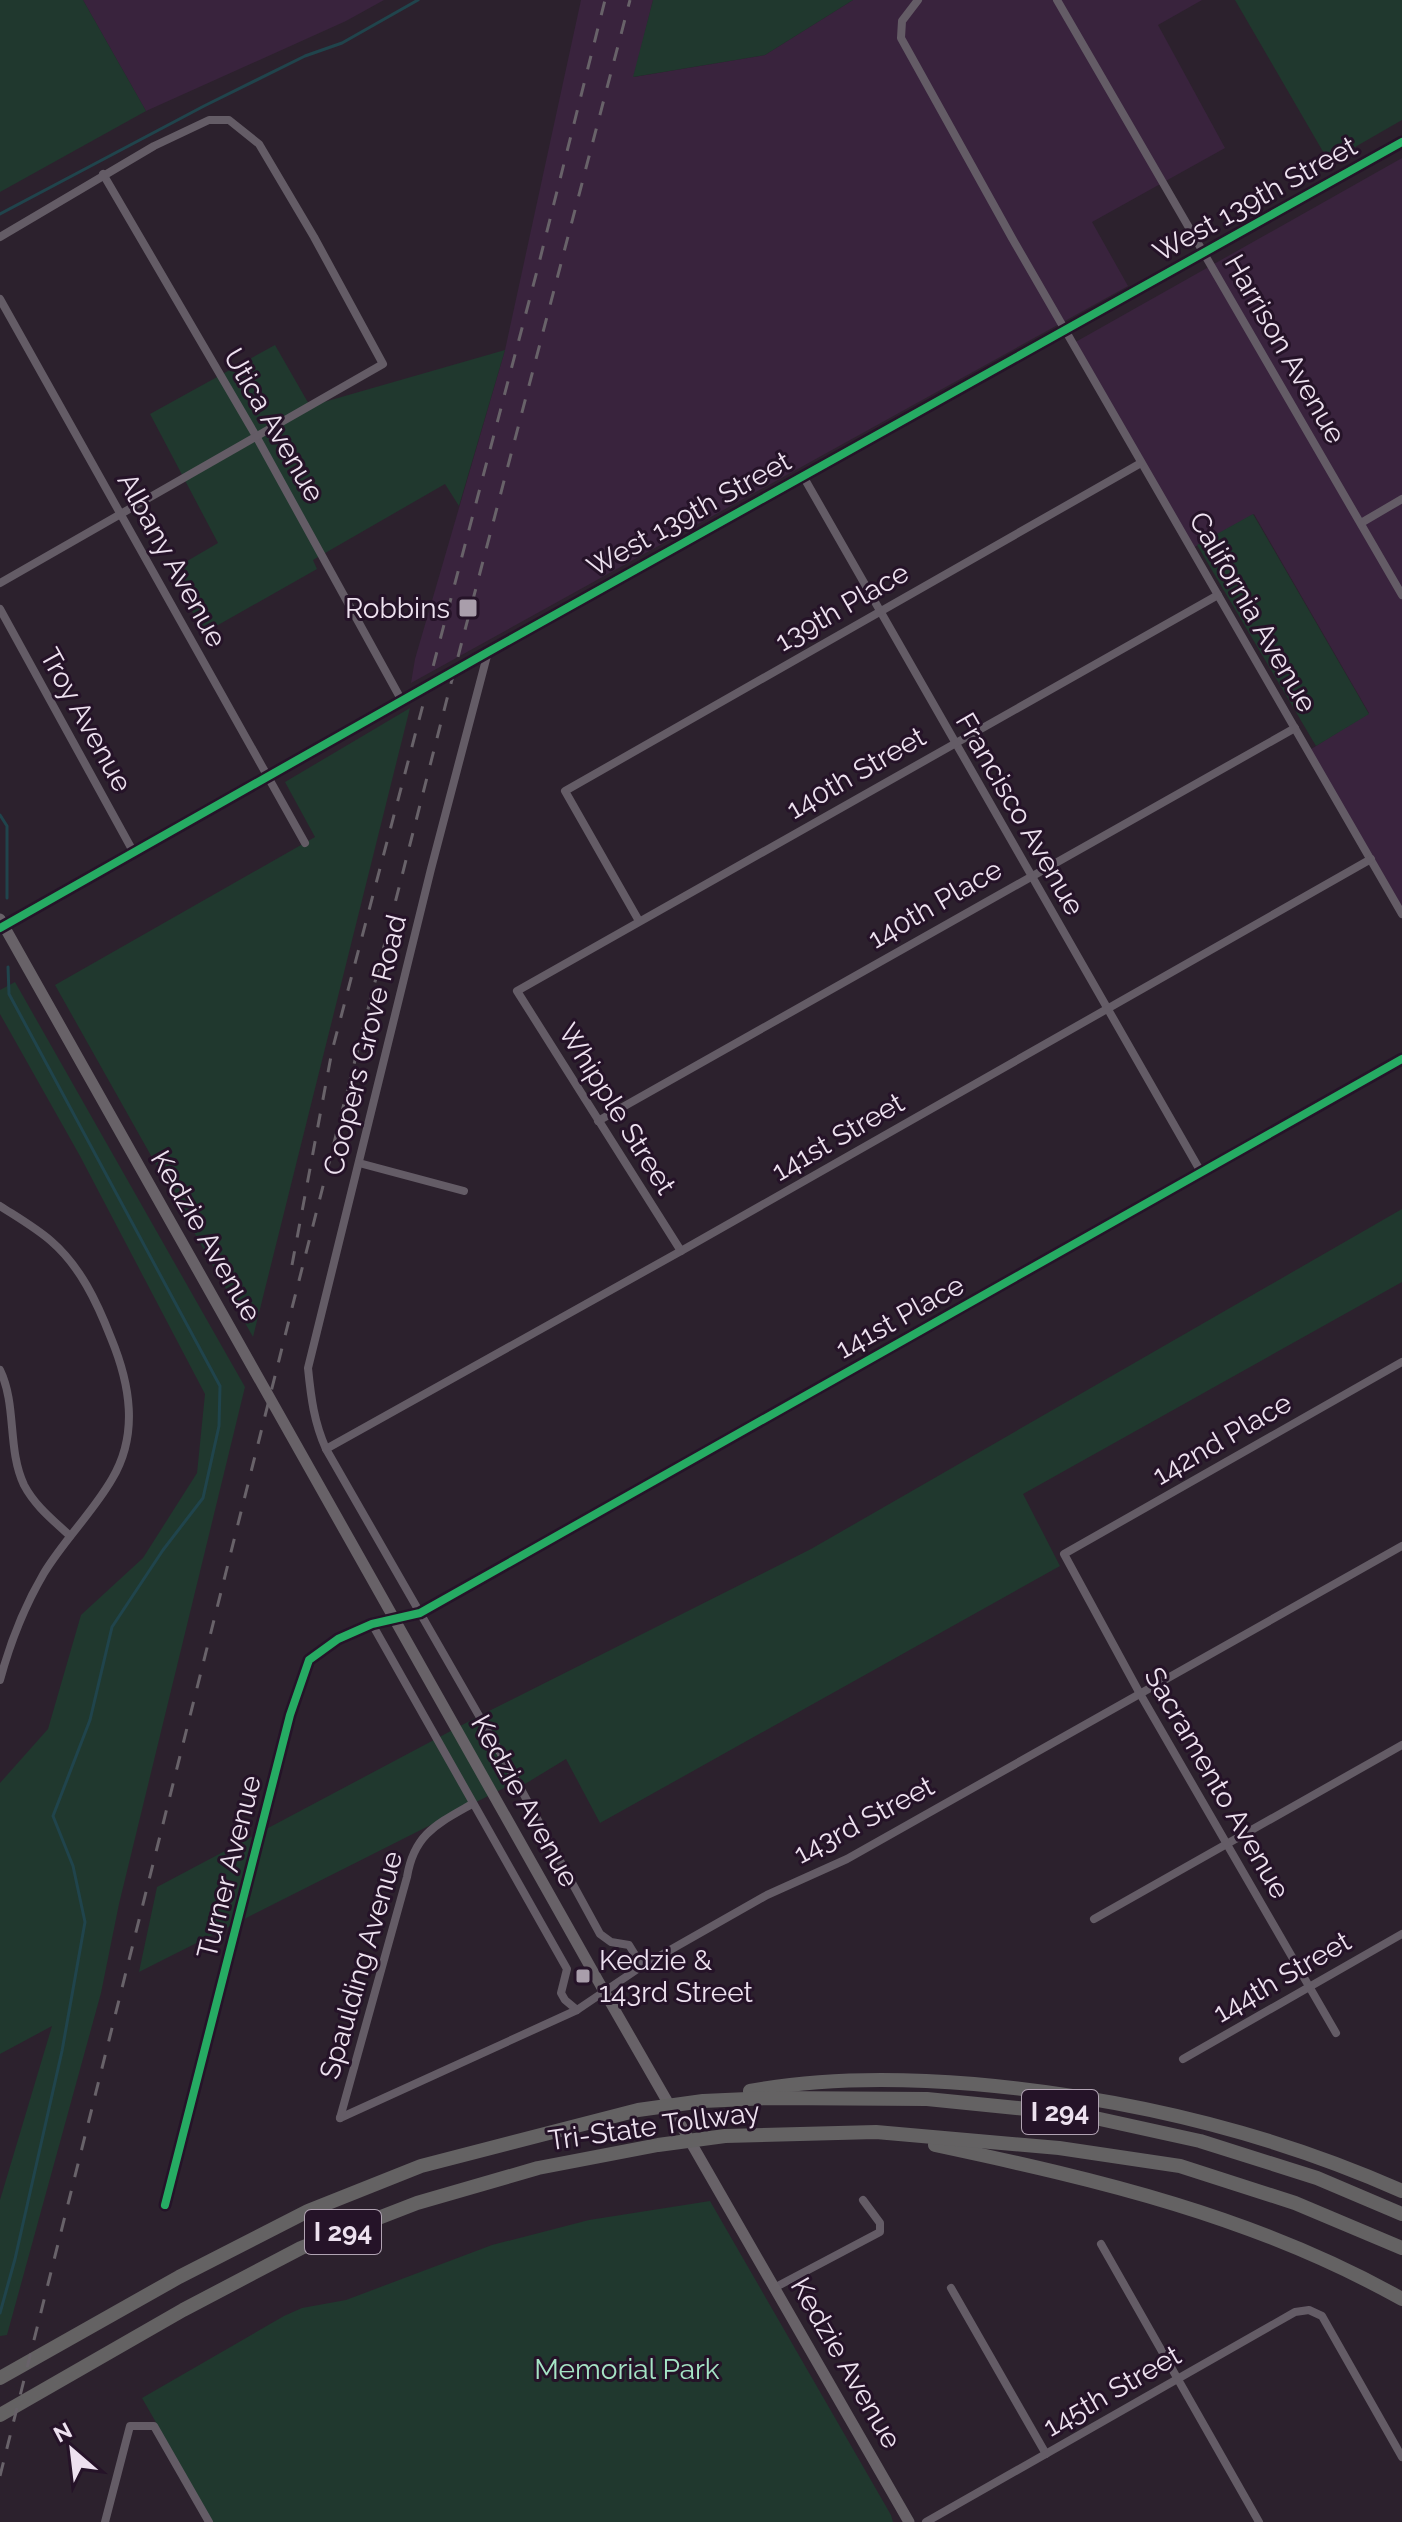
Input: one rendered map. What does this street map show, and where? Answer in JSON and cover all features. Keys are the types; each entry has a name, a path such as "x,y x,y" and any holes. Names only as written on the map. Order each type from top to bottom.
{"highway":[{"path":"703,2101 789,2085 847,2080 937,2082 1060,2093 1120,2103 1252,2135 1358,2171 1402,2191"},
{"name":"Tri-State Tollway","path":"0,2378 179,2277 322,2205 421,2166 638,2110 703,2101 927,2099 1077,2114 1200,2141 1317,2178 1402,2214"},
{"name":"Tri-State Tollway","path":"0,2415 183,2310 301,2248 417,2203 538,2168 658,2145 725,2136 876,2132 1059,2148 1180,2166 1295,2203 1402,2248"},
{"path":"876,2132 1152,2196 1291,2246 1402,2299"}],"main road":[{"name":"Kedzie Avenue","path":"1,924 605,1993 909,2522"}],"street":[{"name":"California Avenue","path":"918,0 902,21 901,38 1065,332 1402,914"},
{"name":"Harrison Avenue","path":"1057,0 1402,595"},
{"path":"0,237 154,146 209,120 229,120 259,144 383,364 0,583"},
{"name":"West 139th Street","path":"1,924 134,853 1402,142"},
{"name":"Utica Avenue","path":"103,174 256,436 402,701"},
{"name":"Albany Avenue","path":"0,299 305,843"},
{"name":"139th Place","path":"639,921 565,791 1141,463"},
{"name":"Francisco Avenue","path":"803,476 1201,1172"},
{"path":"1361,523 1402,499"},
{"name":"140th Street","path":"517,991 1218,595"},
{"name":"Troy Avenue","path":"0,609 134,853"},
{"name":"Coopers Grove Road","path":"488,652 308,1368 312,1408 326,1449 600,1934 611,1942 629,1945 642,1966"},
{"name":"140th Place","path":"598,1121 1295,728"},
{"name":"141st Street","path":"326,1449 1371,859"},
{"name":"Whipple Street","path":"517,991 681,1251"},
{"name":"141st Place","path":"420,1613 1402,1059"},
{"path":"359,1163 464,1191"},
{"path":"0,1206 50,1240 73,1263 98,1305 124,1369 130,1409 126,1445 113,1478 44,1573 11,1640 0,1680"},
{"name":"142nd Place","path":"1064,1554 1402,1362"},
{"path":"0,1370 6,1382 16,1459 23,1483 36,1504 70,1536"},
{"name":"143rd Street","path":"340,2118 577,2010 642,1966 767,1895 847,1859 1402,1546"},
{"name":"Sacramento Avenue","path":"1064,1554 1225,1844 1336,2033"},
{"name":"Turner Avenue","path":"165,2205 290,1715 309,1660 338,1639 372,1624 420,1613"},
{"path":"372,1624 567,1969 561,1993 577,2010"},
{"path":"0,1636 11,1640"},
{"path":"1094,1919 1402,1745"},
{"name":"Spaulding Avenue","path":"340,2118 410,1859 426,1833 472,1804"},
{"name":"144th Street","path":"1183,2059 1402,1934"},
{"path":"774,2288 880,2232 880,2223 863,2200"},
{"path":"1101,2244 1259,2522"},
{"path":"951,2288 1046,2454"},
{"name":"145th Street","path":"926,2522 1295,2312 1309,2310 1322,2316 1402,2457"},
{"path":"105,2522 130,2426 154,2426 209,2522"}],"shaded area":[{"path":"83,0 384,0 346,21 146,111"},
{"path":"581,0 653,0 634,77 765,55 853,0 1202,0 1158,25 1225,148 1092,222 1128,286 411,683 415,659 505,350"},
{"path":"1402,158 1402,913 1308,751 1369,713 1254,514 1191,549 1072,344"}],"green space":[{"path":"0,0 83,0 146,111 0,192"},
{"path":"653,0 853,0 765,55 633,77"},
{"path":"1235,0 1402,0 1402,120 1329,162"},
{"path":"275,345 310,406 505,350 459,506 445,484 313,560 317,569 204,633 170,571 218,543 150,414"},
{"path":"1253,514 1369,714 1316,746 1197,545"},
{"path":"410,708 253,1337 55,985 315,837 285,782"},
{"path":"15,982 245,1387 119,1904 101,1993 7,2335 0,2336 0,2200 52,2026 0,2054 0,1783 48,1729 81,1615 143,1558 197,1473 205,1394 80,1156 0,1014 0,990"},
{"path":"1402,1209 1402,1282 1023,1494 1060,1566 600,1823 566,1759 520,1787 516,1782 139,1972 157,1887 479,1716 811,1549"},
{"name":"Memorial Park","path":"710,2201 893,2522 213,2522 142,2398 302,2308 346,2300 492,2245 589,2220"}],"waterway":[{"path":"0,214 204,106 305,56 342,43 418,0"},
{"path":"0,815 7,826 7,898"},
{"path":"0,2313 62,2051 85,1922 73,1866 53,1816 90,1720 112,1627 163,1550 203,1498 219,1426 220,1386 9,994 8,967"}],"railway":[{"path":"292,1265 332,1051 605,0"},
{"path":"0,2476 292,1308 630,0"}],"cycle path":[{"path":"0,928 1402,142"},
{"path":"165,2205 290,1715 309,1660 338,1639 372,1624 420,1613 1402,1059"}],"place":[{"name":"Robbins","path":"468,608"},
{"name":"Kedzie & 143rd Street","path":"583,1976"}]}
